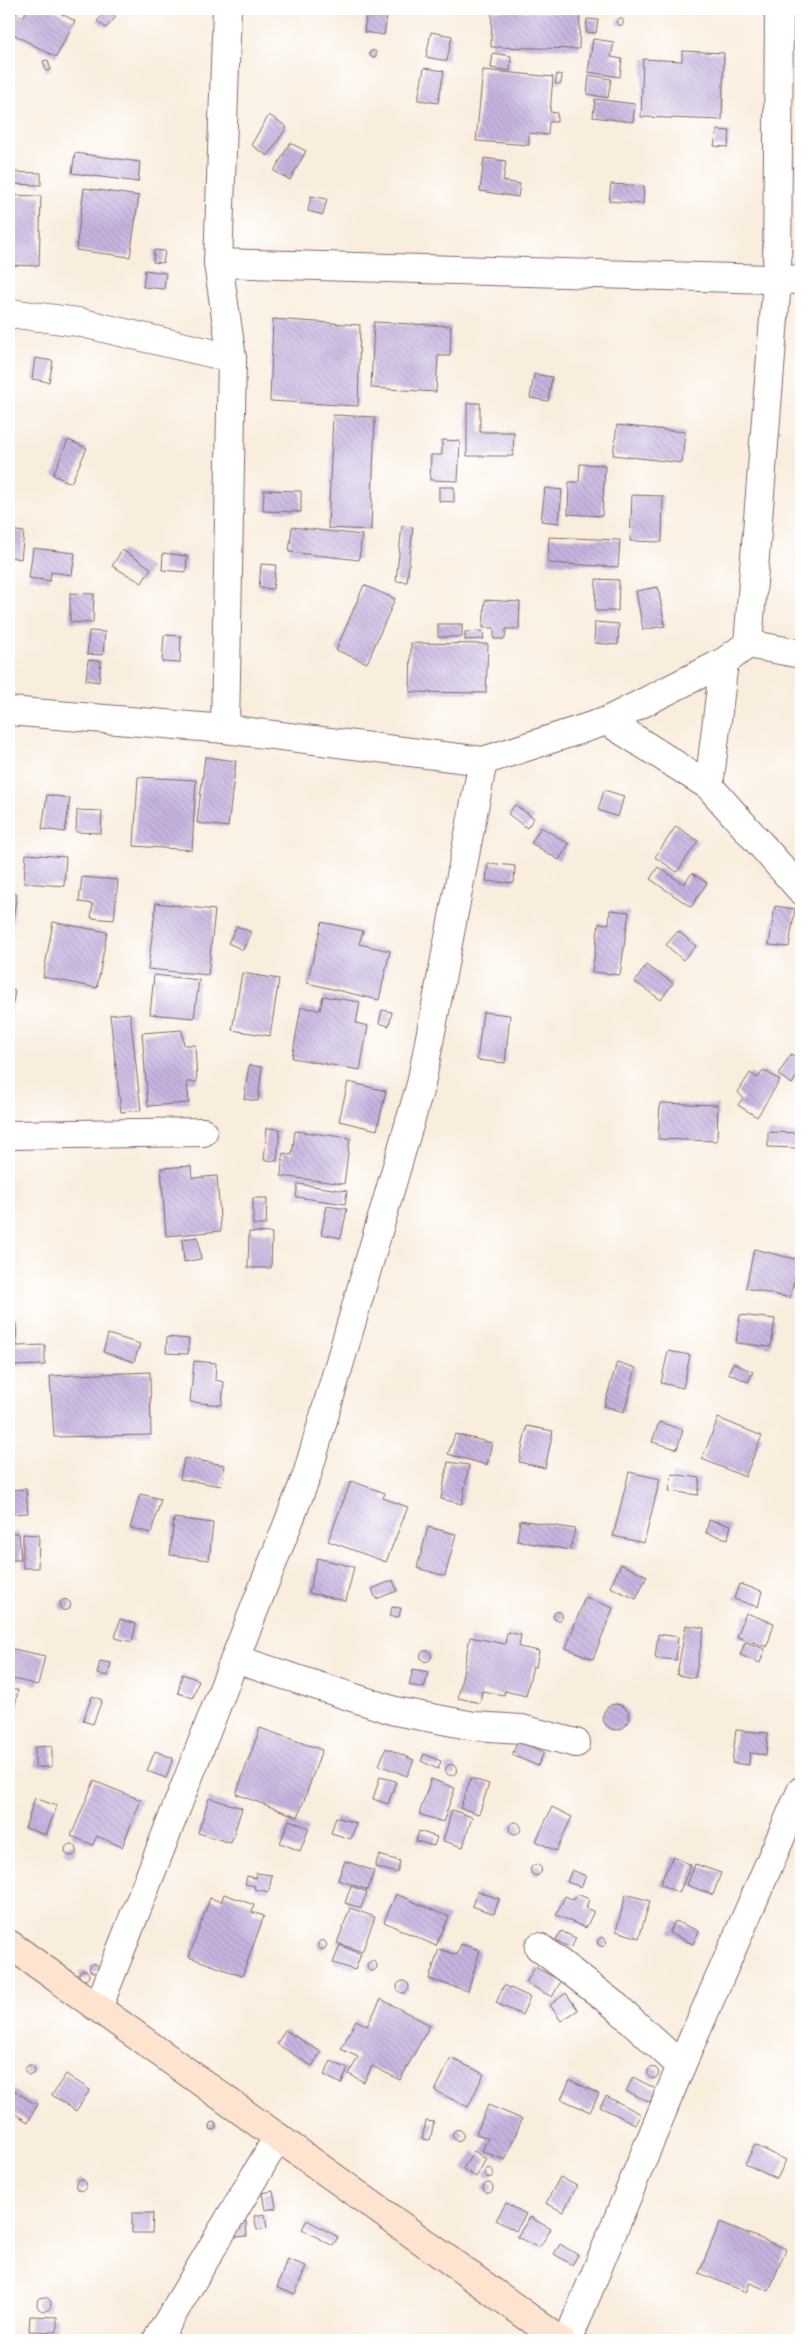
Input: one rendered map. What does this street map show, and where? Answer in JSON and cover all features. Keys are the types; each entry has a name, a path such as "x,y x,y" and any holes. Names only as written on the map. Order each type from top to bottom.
{"main road":[{"path":"9,1944 560,2340"}],"street":[{"path":"225,729 232,358 218,263 227,9"},
{"path":"9,711 225,729 483,761 607,721 724,662 748,644 789,280 779,9"},
{"path":"218,263 789,280"},
{"path":"9,313 78,322 232,358"},
{"path":"748,644 801,654"},
{"path":"709,786 724,662"},
{"path":"607,721 709,786 801,890"},
{"path":"98,2008 307,1475 421,1084 483,761"},
{"path":"9,1135 203,1132"},
{"path":"235,1659 395,1711 474,1726 522,1729 576,1743"},
{"path":"568,2340 681,2066 801,1791"},
{"path":"539,1946 617,2007 681,2066"},
{"path":"157,2340 278,2137"}],"building":[{"path":"28,9 52,9 75,21 56,57 9,32 9,16 12,11 23,17"},
{"path":"367,9 388,9 384,35 364,32"},
{"path":"107,10 116,17 106,28 97,21"},
{"path":"492,10 580,13 579,49 491,47"},
{"path":"620,18 624,22 620,26 616,22"},
{"path":"587,19 598,20 596,33 586,32"},
{"path":"431,32 452,36 447,61 426,57"},
{"path":"593,39 614,42 611,57 622,59 620,77 588,72"},
{"path":"373,50 377,54 373,58 369,54"},
{"path":"682,51 724,53 722,120 641,117 643,59 682,61"},
{"path":"493,53 511,56 510,71 491,68"},
{"path":"48,60 51,70 46,71 43,61"},
{"path":"424,68 444,71 438,103 418,100"},
{"path":"483,70 553,77 550,112 557,113 557,122 549,122 548,135 529,133 529,145 476,141"},
{"path":"557,74 562,75 561,84 555,84"},
{"path":"589,75 611,79 608,98 587,94"},
{"path":"595,99 635,104 633,122 593,117"},
{"path":"269,115 287,127 268,156 251,145"},
{"path":"717,130 730,131 728,147 714,146"},
{"path":"290,143 306,151 290,180 274,171"},
{"path":"75,153 140,162 138,182 72,173"},
{"path":"484,158 506,161 503,181 520,184 518,197 480,191"},
{"path":"9,172 41,173 41,185 9,184"},
{"path":"611,184 644,186 643,204 609,201"},
{"path":"84,188 139,196 130,257 76,250"},
{"path":"9,195 41,196 39,266 9,265"},
{"path":"311,196 327,199 323,215 308,211"},
{"path":"154,250 165,251 163,263 153,262"},
{"path":"145,270 166,273 164,289 143,287"},
{"path":"273,319 360,325 358,406 270,401"},
{"path":"374,322 451,326 450,356 438,356 436,392 371,388"},
{"path":"35,358 53,361 49,382 32,379"},
{"path":"534,374 552,377 548,401 530,398"},
{"path":"467,403 480,403 480,432 514,432 513,456 467,456"},
{"path":"333,415 375,417 371,530 328,528"},
{"path":"617,425 685,432 682,463 613,455"},
{"path":"68,440 87,448 71,483 53,475"},
{"path":"442,440 460,441 458,481 430,480 431,455 442,455"},
{"path":"580,464 605,465 602,516 568,514 569,482 579,482"},
{"path":"439,487 454,487 454,502 439,501"},
{"path":"545,488 562,490 559,523 541,521"},
{"path":"264,490 301,491 301,512 263,511"},
{"path":"632,495 663,496 662,542 630,541"},
{"path":"9,499 15,503 9,513"},
{"path":"402,526 413,527 407,582 396,581"},
{"path":"292,527 362,535 359,560 289,552"},
{"path":"9,530 24,532 21,559 9,557"},
{"path":"549,537 620,540 618,567 548,563"},
{"path":"33,548 75,553 72,575 51,572 50,581 29,578"},
{"path":"122,550 151,568 142,583 112,566"},
{"path":"163,553 187,556 186,572 162,570"},
{"path":"261,564 276,565 273,589 259,588"},
{"path":"596,579 619,580 618,611 595,611"},
{"path":"364,585 395,599 367,663 336,650"},
{"path":"658,587 665,626 643,630 636,591"},
{"path":"70,593 94,594 93,623 70,622"},
{"path":"485,600 520,602 519,629 506,629 505,639 494,639 494,628 483,628"},
{"path":"595,622 619,624 618,645 594,643"},
{"path":"438,624 462,624 462,637 438,637"},
{"path":"89,631 105,632 103,655 87,654"},
{"path":"483,631 484,639 465,640 465,632"},
{"path":"164,635 181,636 180,663 162,662"},
{"path":"411,643 488,644 486,693 410,692"},
{"path":"88,660 101,661 99,682 86,680"},
{"path":"205,757 236,761 228,827 197,823"},
{"path":"138,777 196,780 192,850 134,846"},
{"path":"604,790 624,796 618,817 598,810"},
{"path":"47,795 70,798 65,832 42,829"},
{"path":"515,805 534,818 527,828 508,814"},
{"path":"77,810 102,811 101,833 76,832"},
{"path":"676,826 698,841 677,872 655,857"},
{"path":"541,827 569,844 559,860 531,843"},
{"path":"26,854 66,857 64,886 24,883"},
{"path":"488,863 515,866 514,883 486,881"},
{"path":"658,867 684,884 692,873 707,883 691,907 650,879"},
{"path":"82,877 118,880 114,920 91,918 93,904 79,902"},
{"path":"9,893 17,894 11,930 9,930"},
{"path":"156,903 215,910 208,975 148,969"},
{"path":"775,906 795,909 789,947 769,945"},
{"path":"610,910 629,912 620,975 592,972 599,923 609,924"},
{"path":"53,922 107,932 97,988 43,977"},
{"path":"322,922 363,931 359,944 390,951 379,1000 307,983"},
{"path":"237,926 251,932 243,950 228,943"},
{"path":"678,931 696,946 683,960 666,945"},
{"path":"646,965 673,983 661,1000 635,982"},
{"path":"242,973 279,979 270,1036 232,1030"},
{"path":"154,975 199,980 194,1018 150,1014"},
{"path":"9,990 15,991 10,1019 9,1019"},
{"path":"323,996 360,1002 356,1023 368,1026 360,1070 292,1058 301,1007 320,1010"},
{"path":"382,1010 392,1012 389,1026 379,1023"},
{"path":"483,1012 510,1015 505,1063 477,1060"},
{"path":"130,1013 141,1110 121,1112 110,1015"},
{"path":"182,1030 184,1045 195,1045 197,1082 187,1082 189,1103 148,1106 142,1033"},
{"path":"791,1054 801,1060 801,1069 792,1084 778,1075"},
{"path":"249,1065 262,1067 258,1101 244,1099"},
{"path":"763,1070 780,1080 757,1117 738,1105 743,1098 738,1092 750,1073 758,1078"},
{"path":"348,1082 386,1091 377,1130 339,1121"},
{"path":"660,1103 718,1105 717,1141 658,1139"},
{"path":"267,1128 280,1129 277,1161 264,1160"},
{"path":"295,1131 350,1138 344,1184 281,1176 283,1153 292,1155"},
{"path":"768,1132 799,1133 799,1148 768,1147"},
{"path":"191,1166 192,1178 217,1176 221,1231 166,1236 161,1168"},
{"path":"298,1184 347,1191 345,1204 296,1197"},
{"path":"253,1198 267,1198 266,1225 253,1225"},
{"path":"327,1206 347,1209 341,1238 321,1234"},
{"path":"249,1232 272,1233 271,1268 248,1268"},
{"path":"198,1237 201,1259 184,1262 182,1239"},
{"path":"754,1249 799,1260 790,1298 746,1288"},
{"path":"740,1315 775,1319 771,1347 736,1343"},
{"path":"16,1322 17,1346 45,1345 45,1365 9,1366 9,1323"},
{"path":"108,1334 140,1344 134,1362 103,1352"},
{"path":"167,1337 189,1339 188,1354 166,1353"},
{"path":"668,1351 690,1355 683,1388 661,1383"},
{"path":"194,1361 216,1363 215,1380 224,1382 222,1405 190,1402"},
{"path":"617,1362 636,1368 624,1412 604,1406"},
{"path":"733,1363 753,1372 748,1382 728,1373"},
{"path":"150,1372 151,1435 54,1437 50,1376"},
{"path":"718,1418 762,1436 745,1477 702,1459"},
{"path":"659,1422 683,1430 677,1449 652,1442"},
{"path":"527,1426 553,1431 545,1468 519,1462"},
{"path":"455,1434 492,1443 487,1465 448,1454"},
{"path":"184,1458 225,1465 221,1486 180,1479"},
{"path":"448,1462 469,1465 462,1504 441,1499"},
{"path":"629,1472 660,1479 644,1543 613,1536"},
{"path":"672,1474 700,1478 698,1495 669,1491"},
{"path":"351,1481 385,1493 383,1498 408,1507 386,1562 328,1541"},
{"path":"26,1489 28,1513 10,1514 9,1490"},
{"path":"140,1494 161,1499 151,1533 130,1528"},
{"path":"174,1518 213,1523 209,1560 170,1555"},
{"path":"520,1520 575,1529 570,1550 517,1541"},
{"path":"709,1520 731,1525 728,1539 706,1533"},
{"path":"428,1527 456,1534 445,1576 417,1568"},
{"path":"9,1533 19,1533 21,1560 11,1560"},
{"path":"23,1534 39,1535 38,1568 23,1568"},
{"path":"317,1558 354,1567 346,1601 309,1593"},
{"path":"621,1564 647,1576 636,1599 610,1587"},
{"path":"393,1580 397,1591 376,1599 372,1589"},
{"path":"739,1584 762,1591 758,1607 734,1599"},
{"path":"9,1590 12,1590 12,1607 9,1607"},
{"path":"585,1597 613,1608 593,1659 566,1648"},
{"path":"65,1599 71,1605 65,1611 59,1605"},
{"path":"392,1607 401,1608 399,1617 390,1616"},
{"path":"558,1611 563,1616 558,1621 553,1616"},
{"path":"746,1613 774,1623 767,1647 737,1637"},
{"path":"120,1619 136,1624 132,1642 115,1638"},
{"path":"686,1625 704,1628 695,1678 677,1675"},
{"path":"507,1632 521,1635 519,1647 539,1651 536,1667 533,1666 526,1696 505,1691 504,1695 482,1691 480,1703 458,1698 470,1637 505,1644"},
{"path":"658,1634 678,1637 676,1660 655,1658"},
{"path":"745,1642 765,1649 760,1663 740,1655"},
{"path":"9,1648 45,1656 38,1685 9,1678"},
{"path":"426,1650 432,1656 426,1662 420,1656"},
{"path":"100,1661 111,1663 108,1676 97,1674"},
{"path":"413,1669 428,1672 424,1688 409,1685"},
{"path":"182,1674 199,1680 193,1698 178,1693"},
{"path":"9,1689 18,1690 10,1733 9,1733"},
{"path":"92,1696 102,1700 93,1724 83,1721"},
{"path":"616,1704 625,1708 629,1717 625,1726 616,1730 607,1726 603,1717 607,1708"},
{"path":"260,1728 322,1750 298,1817 236,1794"},
{"path":"736,1730 768,1733 766,1755 750,1753 749,1765 732,1763"},
{"path":"518,1741 544,1752 538,1766 512,1755"},
{"path":"52,1746 52,1767 35,1767 35,1747"},
{"path":"386,1748 414,1760 407,1776 379,1765"},
{"path":"155,1751 173,1758 166,1778 147,1771"},
{"path":"424,1754 441,1761 438,1769 421,1761"},
{"path":"451,1764 457,1770 451,1776 445,1770"},
{"path":"380,1777 396,1781 388,1804 373,1799"},
{"path":"471,1778 489,1784 479,1814 460,1808"},
{"path":"431,1779 455,1788 443,1822 419,1814"},
{"path":"94,1781 141,1800 122,1847 97,1836 93,1845 71,1836"},
{"path":"35,1798 57,1806 46,1835 25,1828"},
{"path":"209,1798 242,1808 231,1843 198,1833"},
{"path":"552,1807 572,1817 556,1851 536,1841"},
{"path":"452,1810 472,1817 463,1847 443,1841"},
{"path":"336,1817 356,1823 351,1839 331,1833"},
{"path":"289,1820 309,1828 300,1851 280,1843"},
{"path":"515,1822 521,1828 515,1834 509,1828"},
{"path":"419,1831 437,1837 434,1846 416,1841"},
{"path":"69,1844 73,1844 77,1850 73,1856 69,1856 65,1852 65,1848"},
{"path":"379,1855 400,1861 397,1873 375,1867"},
{"path":"673,1856 691,1865 679,1893 660,1884"},
{"path":"345,1861 374,1871 368,1890 338,1880"},
{"path":"536,1864 542,1870 536,1876 530,1870"},
{"path":"695,1864 721,1873 713,1895 687,1885"},
{"path":"572,1870 586,1876 581,1887 567,1882"},
{"path":"256,1873 272,1875 269,1892 254,1889 255,1886 245,1884 247,1876 255,1878"},
{"path":"351,1886 367,1892 361,1908 345,1903"},
{"path":"477,1891 499,1899 494,1914 472,1906"},
{"path":"224,1894 254,1905 252,1912 264,1916 242,1976 189,1957 210,1898 221,1902"},
{"path":"396,1894 449,1917 436,1946 384,1922"},
{"path":"577,1894 589,1899 586,1908 594,1911 586,1928 556,1915 565,1896 574,1900"},
{"path":"626,1894 650,1901 639,1938 616,1931"},
{"path":"350,1908 375,1917 362,1952 337,1943"},
{"path":"675,1921 699,1931 693,1944 669,1933"},
{"path":"561,1931 576,1938 571,1948 556,1941"},
{"path":"602,1938 606,1942 602,1946 598,1942"},
{"path":"322,1940 327,1945 322,1950 317,1945"},
{"path":"461,1944 480,1950 468,1991 429,1979 439,1949 457,1955"},
{"path":"340,1945 361,1954 355,1970 333,1963"},
{"path":"370,1961 374,1961 377,1966 376,1970 370,1971 367,1968 367,1964"},
{"path":"94,1963 99,1968 94,1973 89,1968"},
{"path":"535,1967 561,1981 552,1997 526,1983"},
{"path":"82,1970 86,1970 89,1975 88,1979 82,1980 79,1977 79,1973"},
{"path":"401,1981 405,1981 409,1987 405,1993 401,1993 397,1989 397,1985"},
{"path":"504,1985 530,1997 522,2015 496,2003"},
{"path":"566,1993 578,2010 561,2021 550,2005"},
{"path":"381,1999 430,2025 400,2080 372,2066 364,2082 349,2074 358,2057 341,2049 356,2020 367,2026"},
{"path":"285,2030 321,2052 312,2066 277,2044"},
{"path":"451,2058 484,2074 468,2107 435,2091"},
{"path":"331,2061 348,2069 341,2084 324,2075"},
{"path":"30,2065 35,2070 30,2075 25,2070"},
{"path":"653,2067 659,2073 653,2079 647,2073"},
{"path":"66,2074 90,2090 76,2111 52,2095"},
{"path":"633,2077 656,2089 650,2102 626,2091"},
{"path":"570,2080 599,2094 590,2112 561,2099"},
{"path":"13,2090 37,2105 28,2122 9,2110 9,2097"},
{"path":"606,2096 641,2114 635,2124 600,2107"},
{"path":"488,2105 522,2119 505,2160 482,2151 488,2138 476,2134"},
{"path":"426,2121 434,2122 430,2140 422,2139"},
{"path":"213,2122 217,2126 213,2130 209,2126"},
{"path":"458,2129 464,2135 458,2141 452,2135"},
{"path":"755,2145 786,2160 777,2179 745,2164"},
{"path":"474,2151 486,2159 476,2177 463,2169"},
{"path":"489,2168 494,2173 489,2178 484,2173"},
{"path":"560,2177 577,2186 563,2212 546,2203"},
{"path":"79,2180 83,2180 86,2185 85,2189 79,2190 76,2187 76,2183"},
{"path":"486,2183 490,2183 493,2188 492,2192 486,2193 483,2190 483,2186"},
{"path":"273,2191 276,2208 265,2210 262,2193"},
{"path":"506,2203 526,2214 516,2231 496,2220"},
{"path":"132,2213 153,2213 152,2233 132,2233"},
{"path":"265,2214 267,2228 257,2230 254,2216"},
{"path":"530,2217 551,2229 539,2248 517,2237"},
{"path":"307,2220 338,2237 333,2246 302,2229"},
{"path":"235,2221 246,2221 247,2236 236,2237"},
{"path":"720,2222 786,2249 769,2291 750,2283 746,2292 699,2273"},
{"path":"560,2244 578,2255 572,2265 554,2254"},
{"path":"287,2259 306,2266 295,2294 277,2288"},
{"path":"41,2297 47,2297 51,2304 47,2311 41,2311 37,2307 37,2301"},
{"path":"30,2316 57,2317 57,2332 29,2331"}]}
